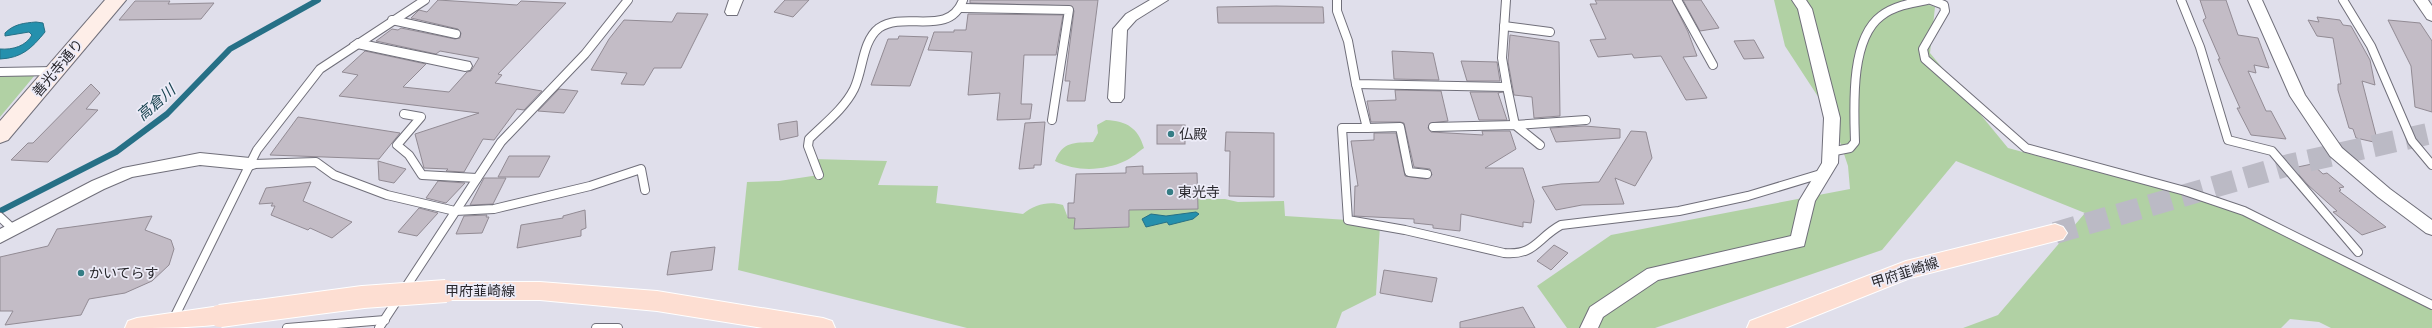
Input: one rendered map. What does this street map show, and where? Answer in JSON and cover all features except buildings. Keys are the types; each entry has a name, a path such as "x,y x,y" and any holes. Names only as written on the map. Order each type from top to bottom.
{"main road":[{"name":"善光寺通り","path":"0,135 116,0"},
{"name":"甲府韮崎線","path":"1759,328 1906,270 2055,233"},
{"name":"甲府韮崎線","path":"137,328 170,325 220,316 363,297 446,291 540,291 657,301 823,328"}],"street":[{"path":"1116,98 1120,29 1131,17 1161,0"},
{"path":"1589,328 1596,312 1653,274 1798,241 1807,201 1830,163 1832,118 1805,9 1799,0"},
{"path":"2255,0 2298,96 2336,152 2384,193 2432,229"},
{"path":"2421,0 2432,16"},
{"path":"357,44 465,66"},
{"path":"7,233 98,185 129,172 200,159 250,164"}],"lane":[{"path":"170,325 257,150 320,70 392,20 426,0"},
{"path":"379,328 501,142 585,54 628,0"},
{"path":"1338,0 1337,11 1348,41 1356,84 1367,128"},
{"path":"1506,0 1502,58 1515,125 1540,145"},
{"path":"1677,0 1713,65"},
{"path":"1830,152 1850,148 1855,142 1854,84 1860,52 1875,20 1886,12 1912,3 1927,0"},
{"path":"1931,0 1944,5 1945,11 1923,49 1925,59 2026,148 2185,191 2244,211 2432,305"},
{"path":"2181,0 2200,47 2228,140 2272,151 2358,252"},
{"path":"2343,0 2371,46 2412,141 2419,152 2432,166"},
{"path":"819,175 808,146 809,139 844,104 854,90 872,34 877,26 889,23 946,20 956,15 962,4 1068,10 1052,120"},
{"path":"392,20 456,34"},
{"path":"1504,26 1550,32"},
{"path":"0,72 56,71"},
{"path":"1356,84 1507,87"},
{"path":"404,114 421,117 397,145 409,155 422,175 477,178"},
{"path":"1433,127 1515,125 1586,120"},
{"path":"1427,174 1409,172 1400,126 1342,128 1348,220 1405,230 1510,254 1533,250 1546,234 1561,225 1679,211 1748,196 1824,173"},
{"path":"250,164 316,162 334,175 387,195 455,211 494,209 590,186 641,169 645,190"},
{"path":"1,218 7,233"},
{"path":"287,328 385,320"},
{"path":"596,328 618,328"}],"green space":[{"path":"1774,0 1914,0 1935,7 1930,53 2008,148 2244,211 2432,305 2432,328 2331,328 2319,322 2290,319 2281,328 1963,328 1998,315 2085,213 1956,161 1882,250 1655,328 1567,328 1537,286 1611,235 1850,189 1848,166 1832,118 1785,46"},
{"path":"0,75 35,75 0,117"},
{"path":"1106,120 1120,122 1131,127 1142,141 1144,148 1133,157 1108,167 1090,169 1072,167 1055,161 1058,154 1070,144 1093,142 1098,133 1097,125"},
{"path":"813,159 887,161 878,185 938,186 936,203 1023,214 1042,204 1053,203 1063,205 1068,218 1075,218 1075,229 1129,227 1130,186 1198,208 1198,199 1225,199 1238,202 1284,201 1285,216 1348,220 1380,225 1376,295 1342,312 1336,328 967,328 738,270 747,182 779,181 819,175"}],"water":[{"path":"36,22 43,23 45,32 36,43 26,51 14,57 0,59 0,49 10,49 23,45 32,35 29,32 5,36 5,33 16,26"},
{"path":"1196,212 1199,214 1193,219 1169,225 1167,222 1146,227 1142,219 1151,214 1166,216"}],"waterway":[{"name":"高倉川","path":"0,211 116,152 167,114 230,49 318,0"}],"tunnel":[{"path":"2055,233 2289,165 2432,133"}],"place":[{"name":"仏殿","path":"1171,134"},
{"name":"東光寺","path":"1170,192"},
{"name":"かいてらす","path":"81,273"}]}
